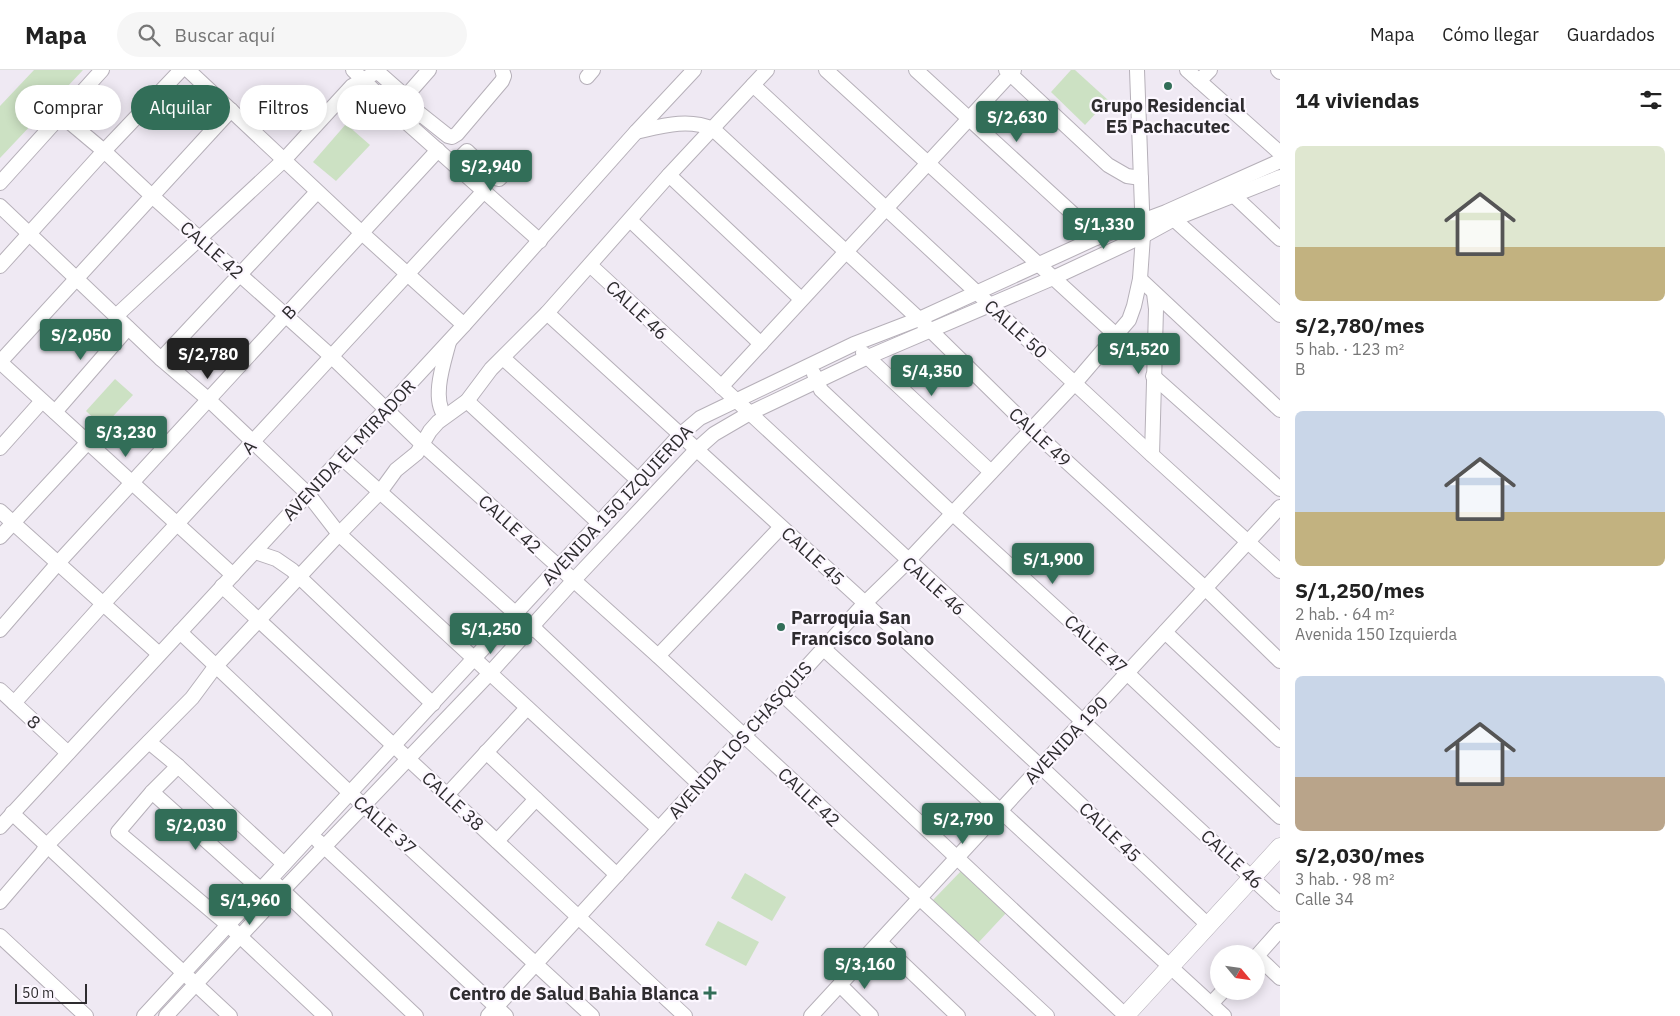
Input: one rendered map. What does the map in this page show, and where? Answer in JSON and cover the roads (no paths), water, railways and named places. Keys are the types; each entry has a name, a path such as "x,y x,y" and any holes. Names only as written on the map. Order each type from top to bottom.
{"main road":[{"path":"1125,1016 1280,848"}],"street":[{"path":"88,85 102,70"},
{"path":"0,266 104,151 181,70"},
{"path":"188,70 317,192 464,325"},
{"path":"358,74 379,73 404,95 407,95 429,70"},
{"path":"424,117 448,136 452,137 457,134 502,81 504,76 502,70"},
{"name":"AVENIDA EL MIRADOR","path":"0,827 464,325 693,70"},
{"path":"0,902 47,845 200,689 215,667 380,492 396,470 417,454 430,431 445,416 467,401 491,369 546,313 669,175 767,70"},
{"path":"826,70 1117,336"},
{"path":"916,70 1085,225 1096,238"},
{"name":"AVENIDA LOS CHASQUIS","path":"497,1013 536,964 578,917 865,604 1076,383 1129,320 1140,280 1143,236 1137,70"},
{"path":"1187,70 1280,153"},
{"path":"1199,81 1210,70"},
{"path":"720,387 969,119 1010,71 1108,165 1127,176 1141,178"},
{"path":"358,74 369,85"},
{"path":"116,316 284,160 352,86 358,74"},
{"name":"CALLE 50","path":"753,85 990,306 1280,571"},
{"path":"231,110 0,362 233,575"},
{"path":"636,132 676,123 705,126 713,129"},
{"name":"CALLE 49","path":"713,129 919,319 1031,430 1206,589 1280,661"},
{"path":"0,183 48,130"},
{"name":"CALLE 42","path":"79,130 332,357 422,444 658,656 1047,1016"},
{"path":"416,130 540,241"},
{"name":"B","path":"0,630 58,563 133,484 438,150"},
{"path":"454,164 467,151 495,178 499,179 511,167"},
{"name":"AVENIDA 150 IZQUIERDA","path":"166,1016 490,673 696,450 714,434 750,413 868,357 990,306 1143,236 1170,215 1224,186 1280,161"},
{"path":"669,175 801,299"},
{"name":"AVENIDA 150 IZQUIERDA","path":"144,1016 638,480 680,435 700,418 854,344 919,319 1096,238 1143,221 1234,196 1280,177"},
{"path":"1224,186 1280,238"},
{"name":"A","path":"14,703 484,190"},
{"path":"161,359 317,192"},
{"path":"0,206 161,359 209,400 308,494 339,534 659,829"},
{"path":"1170,215 1280,315"},
{"path":"630,220 761,344"},
{"name":"CALLE 46","path":"590,265 907,562 1083,721 1280,904"},
{"path":"1140,280 1280,410"},
{"path":"1152,455 1156,309 1154,293"},
{"name":"CALLE 45","path":"546,313 865,604 1208,925"},
{"path":"54,412 128,328"},
{"path":"445,416 440,406 439,384 449,341"},
{"path":"854,344 991,472"},
{"path":"502,358 638,480"},
{"name":"CALLE 47","path":"810,364 821,390 1280,817"},
{"path":"1154,376 1280,489"},
{"path":"0,448 42,401"},
{"path":"467,401 599,522"},
{"path":"0,537 88,442"},
{"path":"341,457 515,614 532,627 700,784"},
{"name":"AVENIDA 190","path":"811,1016 1280,507"},
{"path":"0,510 159,654"},
{"path":"658,656 781,527"},
{"path":"255,552 276,559 300,578 433,704"},
{"name":"CALLE 38","path":"222,586 685,1016"},
{"name":"CALLE 37","path":"180,632 350,793 592,1016"},
{"path":"1165,632 1280,740"},
{"path":"824,649 1224,1016"},
{"name":"8","path":"0,690 68,753"},
{"path":"782,694 1125,1016"},
{"path":"447,795 528,708"},
{"path":"149,742 178,766 284,864"},
{"path":"486,752 617,875"},
{"path":"178,766 152,792 118,832 228,925 325,1016"},
{"path":"152,792 260,889"},
{"path":"497,841 536,799"},
{"path":"12,814 230,1016"},
{"path":"311,835 497,1013"},
{"path":"270,878 416,1016"},
{"path":"1265,946 1280,930"},
{"path":"0,936 86,1016"},
{"path":"880,942 958,1016"},
{"path":"1265,964 1280,978"},
{"path":"840,985 871,1016"},
{"path":"1211,1004 1215,1000"}],"place":[{"name":"Grupo Residencial E5 Pachacutec","path":"1168,86"},
{"name":"Parroquia San Francisco Solano","path":"781,627"},
{"name":"Centro de Salud Bahia Blanca","path":"710,993"}]}
